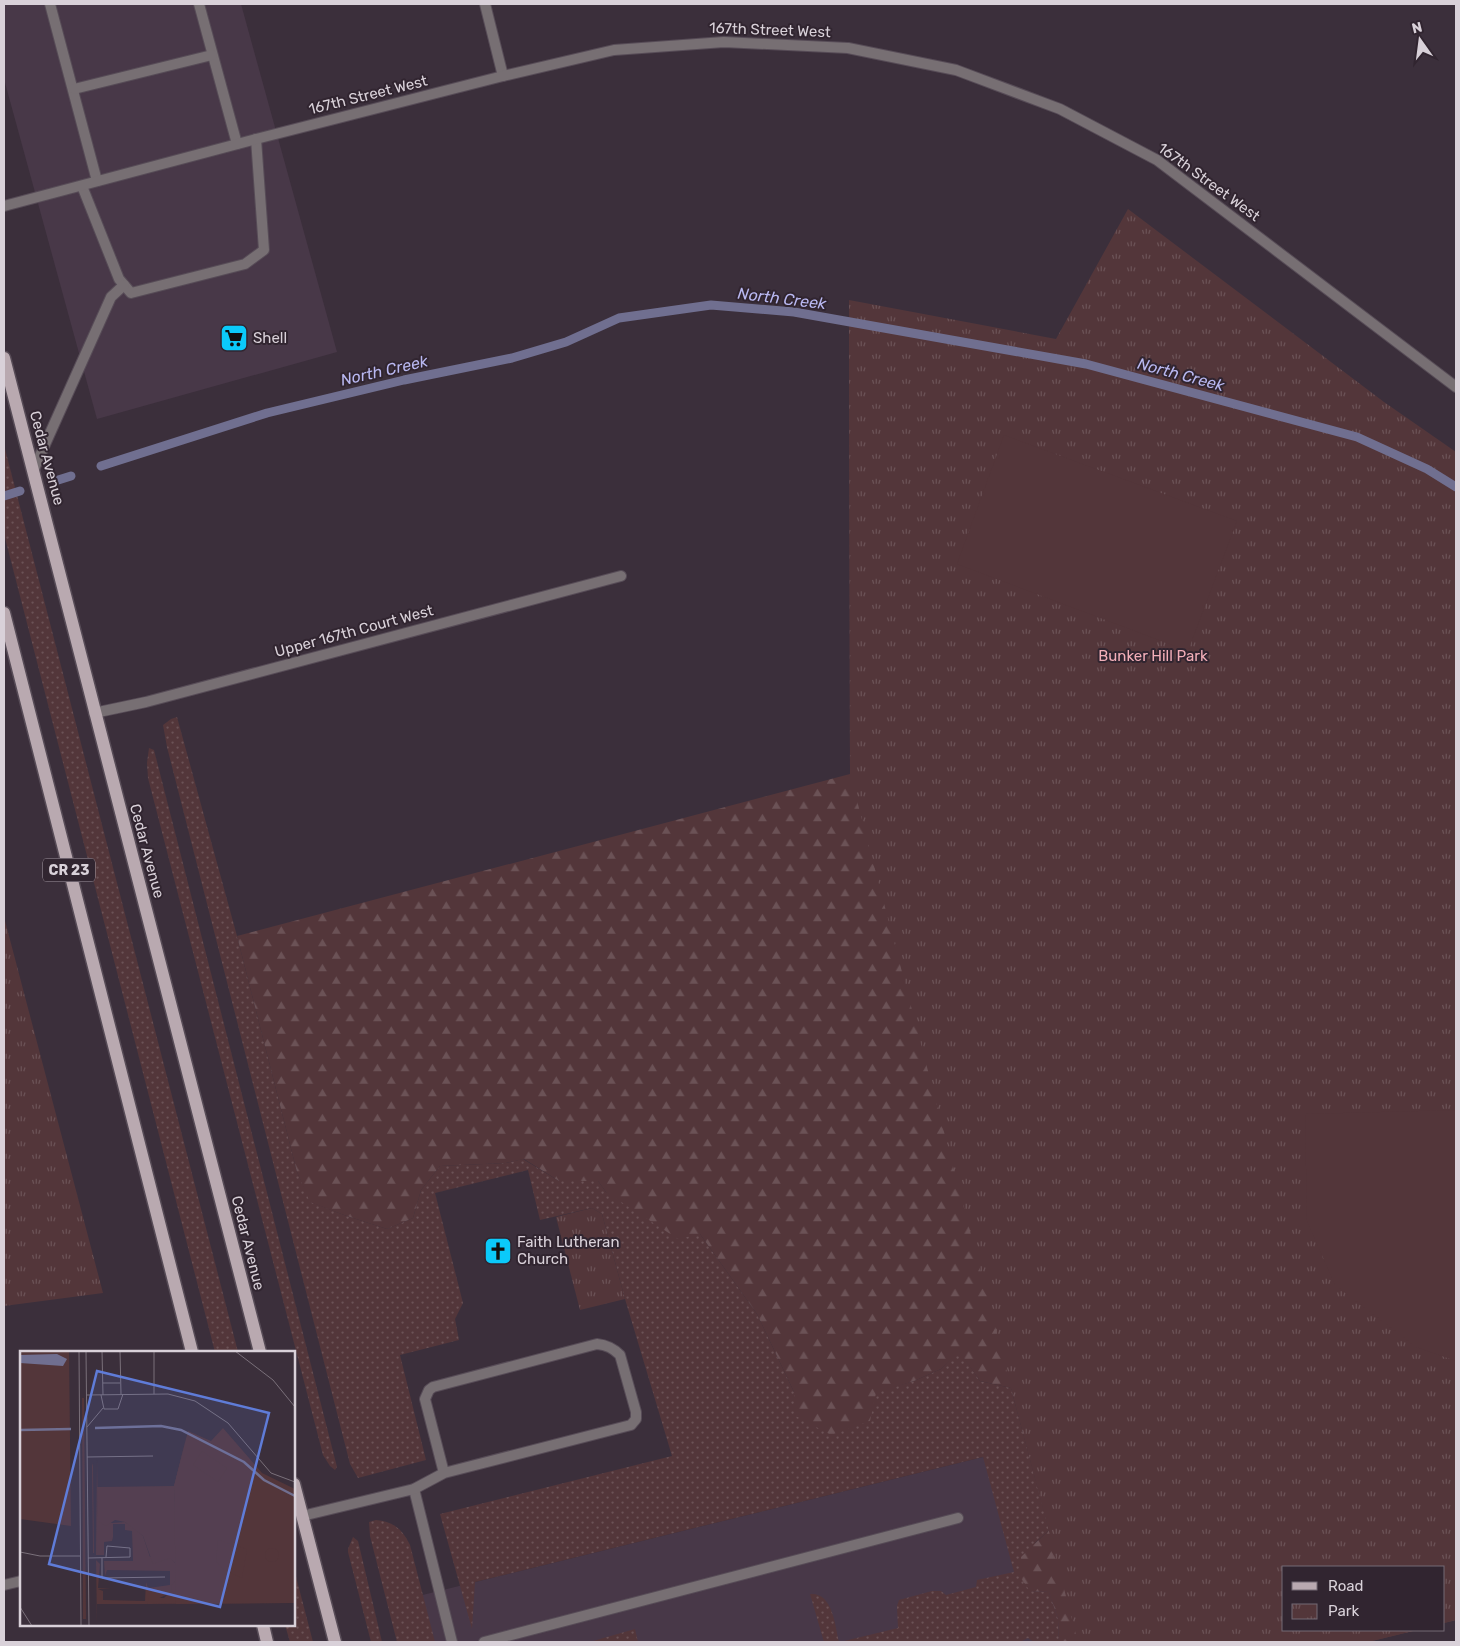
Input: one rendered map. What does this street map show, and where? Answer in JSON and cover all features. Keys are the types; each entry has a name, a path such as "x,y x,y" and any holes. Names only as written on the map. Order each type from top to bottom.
{"main road":[{"name":"Cedar Avenue","path":"4,358 260,1351"},
{"name":"CR 23","path":"4,613 192,1351"},
{"path":"295,1488 335,1642"},
{"path":"263,1626 268,1642"}],"street":[{"path":"50,4 97,181"},
{"path":"198,4 237,144"},
{"path":"485,4 503,76"},
{"name":"167th Street West","path":"4,206 256,139 503,76 614,50 724,42 848,48 956,70 1060,109 1157,160 1456,387"},
{"path":"74,89 212,55"},
{"path":"82,186 118,279 131,293 245,264 264,250 256,139"},
{"path":"34,469 111,297 124,285"},
{"name":"Upper 167th Court West","path":"94,713 146,702 621,576"},
{"path":"302,1516 414,1488 444,1472 631,1425 636,1419 636,1412 620,1355 606,1345 597,1344 433,1387 429,1390 425,1399 444,1472"},
{"path":"414,1488 452,1642"},
{"path":"484,1642 958,1518"},
{"path":"4,1585 20,1581"}],"shaded area":[{"path":"4,4 241,4 337,352 97,419 4,79"},
{"path":"983,1457 1078,1642 405,1642 394,1602"}],"green space":[{"name":"Bunker Hill Park","path":"1128,209 1384,402 1456,452 1456,1620 1445,1623 1445,1566 1282,1566 1282,1631 1413,1631 1368,1642 1078,1642 850,774 849,300 1056,339"},
{"path":"849,329 1456,1436 1456,1620 1445,1623 1445,1566 1282,1566 1282,1631 1413,1631 1368,1642 1059,1642 1058,1619 1049,1592 1030,1591 1020,1577 1021,1557 1049,1530 1011,1388 980,1381 959,1351 941,1369 914,1381 876,1393 870,1421 831,1435 794,1415 794,1392 757,1314 700,1234 678,1239 606,1192 598,1181 559,1181 524,1159 506,1163 440,1166 421,1190 413,1218 387,1229 310,1202 297,1172 237,936 850,774"},
{"path":"1004,435 1237,521 1188,651 957,564"},
{"path":"4,445 238,1351 215,1351 4,534"},
{"path":"177,717 237,936 297,1172 311,1202 387,1229 413,1218 421,1190 440,1166 506,1163 523,1159 559,1181 598,1181 606,1192 700,1234 757,1314 794,1392 794,1415 914,1381 941,1369 959,1350 980,1381 1011,1388 1049,1530 1035,1543 1030,1591 1049,1592 1058,1619 1059,1642 1034,1642 1028,1638 1020,1642 840,1642 898,1628 897,1606 899,1600 932,1591 941,1591 946,1595 976,1587 977,1580 1014,1572 983,1457 475,1582 472,1629 440,1514 672,1456 625,1299 602,1214 592,1208 540,1220 528,1170 435,1193 463,1303 455,1319 459,1340 400,1355 426,1460 358,1478 350,1464 167,747 163,725"},
{"path":"149,748 154,750 337,1467 335,1470 323,1455 148,778"},
{"path":"4,917 103,1293 4,1306"},
{"path":"1456,1110 1456,1361 1416,1347 1335,1285 1307,1221 1305,1114"},
{"path":"592,1208 602,1214 625,1299 580,1310 556,1217"},
{"path":"376,1520 388,1522 397,1527 410,1545 435,1642 397,1642 370,1536 369,1522"},
{"path":"353,1537 358,1541 382,1642 371,1642 348,1552"},
{"path":"295,1573 313,1642 290,1642 285,1626 295,1626"},
{"path":"810,1594 824,1598 828,1604 832,1611 839,1642 824,1642"},
{"path":"635,1629 638,1642 592,1642 593,1641"}],"waterway":[{"name":"North Creek","path":"101,466 267,413 404,380 512,358 566,342 619,318 711,305 794,312 1086,364 1357,437 1427,469 1456,487"},
{"name":"North Creek","path":"55,481 71,476"},
{"name":"North Creek","path":"4,496 20,491"}],"place":[{"name":"Shell","path":"234,338"},
{"name":"Faith Lutheran Church","path":"498,1251"}]}
